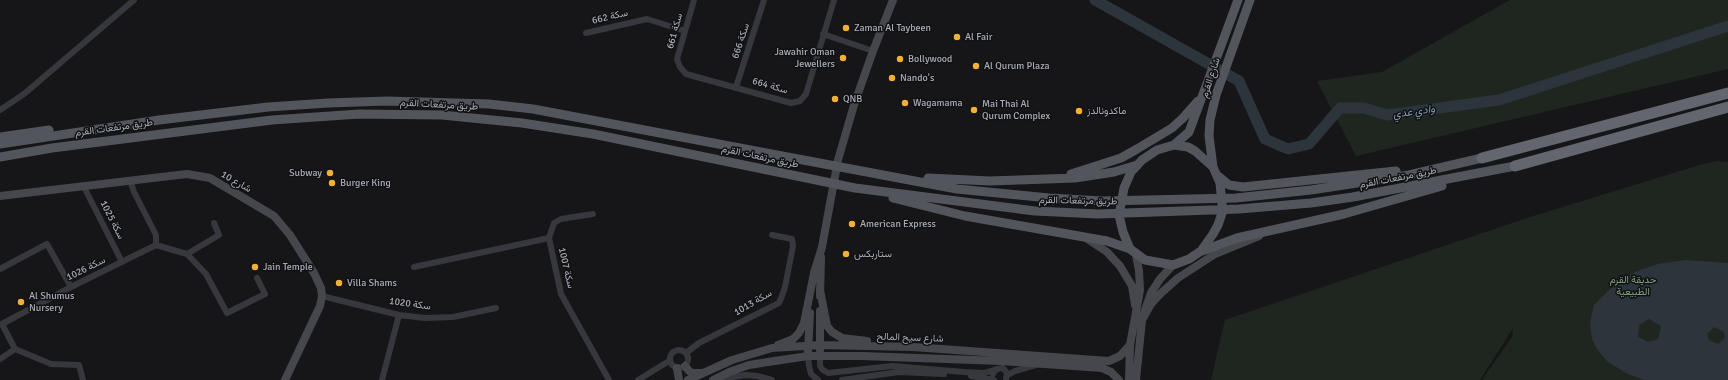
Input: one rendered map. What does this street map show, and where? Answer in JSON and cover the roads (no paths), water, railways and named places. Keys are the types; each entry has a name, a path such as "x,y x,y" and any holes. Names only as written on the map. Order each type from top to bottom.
{"highway":[{"path":"1482,158 1728,93"},
{"path":"1515,166 1728,108"}],"main road":[{"name":"شارع القرم","path":"1174,145 1188,132 1238,0"},
{"name":"شارع القرم","path":"1213,167 1209,136 1210,120 1216,96 1249,4"},
{"path":"1041,179 1082,171 1121,158 1172,128 1183,118 1204,91"},
{"name":"طريق مرتفعات القرم","path":"0,144 99,129 268,107 387,101 489,104 586,118 867,173 957,189 1049,198 1102,200 1236,198 1311,190 1409,175 1482,158"},
{"name":"طريق مرتفعات القرم","path":"0,157 52,148 272,120 352,115 442,115 522,122 593,134 718,158 854,188 1035,211 1098,214 1239,209 1353,198 1515,166"},
{"path":"0,137 20,133 72,128 99,129"},
{"path":"1133,252 1123,232 1119,215 1125,184 1131,172 1138,164 1157,150 1174,145 1188,147 1195,151 1213,167 1218,176 1222,193 1222,213 1213,234 1201,252"},
{"path":"1218,176 1229,185 1243,187 1264,186 1390,172 1482,158"},
{"path":"867,173 941,180 990,181 1097,176 1138,164"},
{"path":"854,188 965,216 1115,243 1150,262 1173,265 1231,239 1344,214 1515,166"}],"street":[{"path":"0,110 24,94 134,0"},
{"name":"سكة 661","path":"680,67 677,59 694,0"},
{"name":"سكة 666","path":"736,87 764,0"},
{"name":"سكة 664","path":"680,67 686,74 791,103 800,101 806,94 834,0"},
{"path":"772,348 793,339 799,333 804,324 814,273 822,247 838,160 854,105 873,50 893,0"},
{"name":"سكة 662","path":"586,33 647,19 685,31"},
{"path":"823,34 873,50"},
{"name":"شارع 10","path":"0,196 187,174 210,178 274,216 281,223 314,273 321,288 322,296"},
{"path":"130,180 134,192 156,235 156,245 187,254 206,274 227,313 265,294 257,278"},
{"name":"سكة 1025","path":"84,187 122,262"},
{"path":"549,238 554,223 560,219 593,214"},
{"path":"187,254 219,235 214,222"},
{"path":"1142,320 1151,304 1159,294 1178,278 1202,262 1229,248 1280,229"},
{"name":"سكة 1013","path":"686,353 699,343 778,303 785,287 793,246 792,239 772,235"},
{"name":"سكة 1007","path":"414,267 549,238 561,294 609,380"},
{"path":"1086,238 1107,252 1120,266 1132,286 1136,313"},
{"path":"0,269 47,244 71,287"},
{"name":"سكة 1026","path":"15,349 2,324 71,287 156,245"},
{"path":"822,247 820,290 820,366 822,370 828,373 892,366 984,373 998,368 1003,368 1006,370 1007,378 1027,367 1048,364"},
{"path":"1128,380 1130,345 1140,290 1140,271 1133,252"},
{"path":"1136,380 1142,320 1151,293 1160,279 1173,265"},
{"path":"811,290 808,356 811,374 818,380"},
{"path":"820,290 827,326 836,336 897,346"},
{"path":"285,380 320,306 322,296"},
{"name":"سكة 1020","path":"322,296 400,315 425,318 453,317 496,308"},
{"path":"382,380 400,315"},
{"name":"شارع سيح المالح","path":"688,380 732,360 772,348 808,346 897,346 1109,361 1120,356 1130,345"},
{"path":"0,358 15,349 51,364 79,365 83,380"},
{"path":"638,380 669,361 670,355 675,350 680,349 686,353 688,361 681,367 679,380"},
{"name":"شارع سيح المالح","path":"713,380 729,372 749,365 808,356 903,356 1102,368 1111,372 1119,380"},
{"path":"669,361 674,367 681,367 693,373 702,373"},
{"path":"842,380 899,372 949,374 994,380 994,370"},
{"path":"722,380 732,376 746,375 768,379"}],"waterway":[{"name":"وادي عدي","path":"1095,0 1239,81 1265,139 1288,149 1309,144 1340,108 1364,108 1387,115 1499,100 1728,26"}],"place":[{"name":"Zaman Al Taybeen","path":"846,28"},
{"name":"Al Fair","path":"957,37"},
{"name":"Jawahir Oman Jewellers","path":"843,58"},
{"name":"Bollywood","path":"900,59"},
{"name":"Al Qurum Plaza","path":"976,66"},
{"name":"Nando's","path":"892,78"},
{"name":"QNB","path":"835,99"},
{"name":"Wagamama","path":"905,103"},
{"name":"Mai Thai Al Qurum Complex","path":"974,110"},
{"name":"ماكدونالدز","path":"1079,111"},
{"name":"Subway","path":"330,173"},
{"name":"Burger King","path":"332,183"},
{"name":"American Express","path":"852,224"},
{"name":"ستاربكس","path":"846,254"},
{"name":"Jain Temple","path":"255,267"},
{"name":"Villa Shams","path":"339,283"},
{"name":"Al Shumus Nursery","path":"21,302"}],"park label":[{"name":"حديقة القرم الطبيعية","path":"1633,286"}]}
